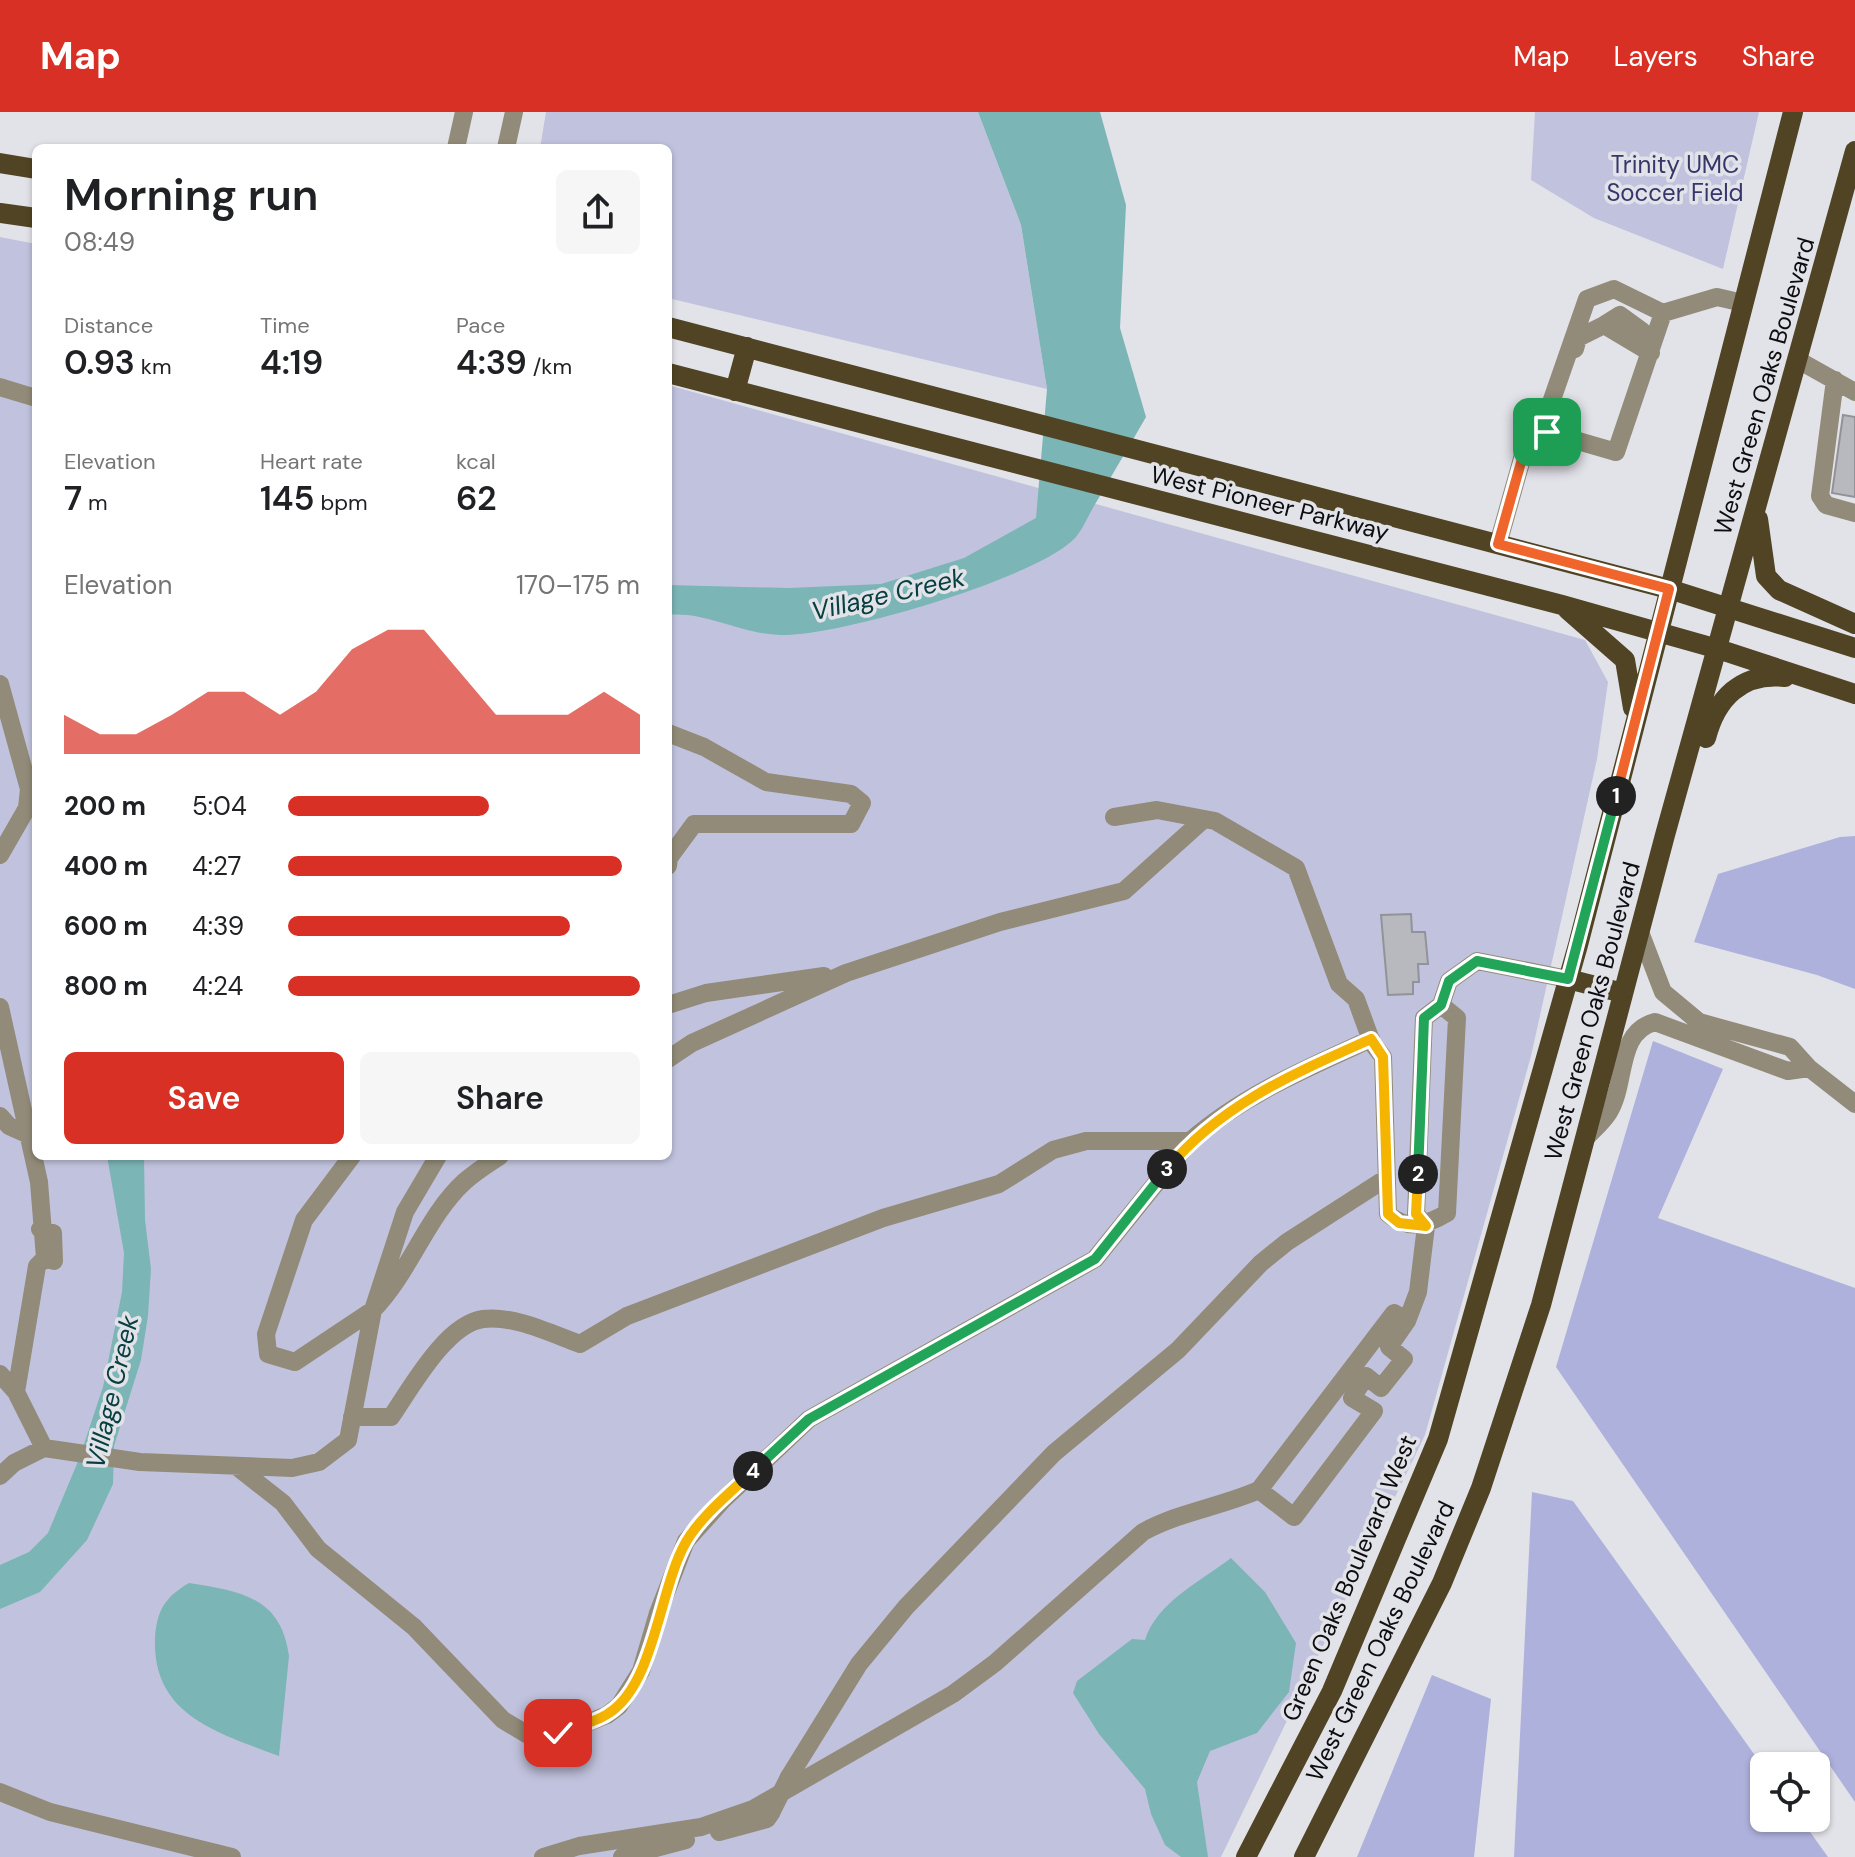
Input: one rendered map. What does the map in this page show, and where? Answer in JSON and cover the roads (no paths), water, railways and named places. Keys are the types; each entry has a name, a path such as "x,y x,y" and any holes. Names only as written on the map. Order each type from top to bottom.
{"main road":[{"name":"West Green Oaks Boulevard","path":"1475,1311 1568,979 1793,112"},
{"name":"West Green Oaks Boulevard","path":"1304,1857 1442,1583 1481,1488 1541,1305 1728,607 1852,172 1855,151"},
{"path":"0,163 32,168"},
{"path":"0,213 32,217"},
{"name":"West Pioneer Parkway","path":"672,328 1669,589 1855,648"},
{"path":"735,391 747,347"},
{"name":"West Pioneer Parkway","path":"672,374 1562,605 1718,649 1855,694"},
{"path":"1757,509 1766,576 1779,590 1855,624"},
{"path":"1562,605 1625,660 1634,726"},
{"path":"1659,864 1680,835 1711,719 1726,695 1750,678 1775,676 1815,681"},
{"path":"1568,979 1623,993"},
{"name":"Green Oaks Boulevard West","path":"1246,1857 1332,1691 1414,1501 1438,1439 1475,1311"}],"street":[{"path":"457,144 464,112"},
{"path":"507,144 514,112"},
{"path":"1547,423 1587,299 1614,289 1663,313 1717,297 1743,303"},
{"path":"1547,423 1616,452 1647,349 1663,313"},
{"path":"1498,544 1527,441 1547,423 1559,403 1578,338 1604,325 1631,343 1647,349"},
{"path":"1798,360 1855,392"},
{"path":"1835,380 1820,496 1826,505 1855,513"},
{"path":"0,387 32,397"},
{"path":"0,684 29,789 27,808 0,855"},
{"path":"672,735 704,747 766,782 851,794 862,803 861,811 851,824 694,824 672,854"},
{"path":"1114,817 1157,810 1204,819 1296,868 1339,984 1356,999 1371,1039 1383,1057 1388,1214 1399,1223 1426,1226 1447,1213 1457,1018 1441,1005"},
{"path":"672,1056 692,1043 846,973 1000,922 1124,891 1204,819"},
{"path":"1640,932 1663,992 1699,1022 1788,1071 1809,1068 1855,1104"},
{"path":"1259,1490 1294,1517 1374,1411 1352,1398 1366,1376 1381,1388 1404,1359 1389,1347 1407,1321 1418,1292 1426,1226 1416,1214 1424,1018 1441,1005 1449,981 1477,961 1568,979"},
{"path":"672,1004 706,993 846,973"},
{"path":"0,1007 32,1149"},
{"path":"1583,1142 1610,1111 1631,1039 1642,1026 1655,1022 1728,1039"},
{"path":"236,1466 283,1503 318,1549 414,1627 503,1720 540,1742 607,1715 619,1706 641,1671 658,1613 686,1541 723,1500 809,1419 1095,1259 1190,1141 1213,1121 1283,1079 1371,1039"},
{"path":"0,1116 9,1126 29,1135"},
{"path":"352,1417 391,1417 446,1340 482,1319 519,1323 580,1344 627,1316 883,1218 999,1184 1053,1150 1086,1141 1190,1141"},
{"path":"16,1392 37,1266 45,1258 34,1160"},
{"path":"349,1160 304,1220 266,1334 268,1354 295,1362 373,1310 396,1287 419,1245 463,1182 494,1160"},
{"path":"0,1476 14,1463 50,1448 140,1462 292,1468 319,1462 348,1440 373,1310 405,1212 436,1160"},
{"path":"622,1857 767,1819 789,1777 859,1664 906,1607 1054,1453 1178,1350 1261,1263 1287,1242 1385,1179"},
{"path":"543,1857 579,1846 701,1827 753,1809 953,1694 995,1663 1143,1532 1169,1518 1227,1504 1259,1490 1394,1313 1407,1321"},
{"path":"0,1374 16,1392 50,1448"},
{"path":"0,1792 50,1812 232,1857"}],"water":[{"name":"Village Creek","path":"978,112 1100,112 1126,205 1120,328 1146,417 1076,537 1055,553 981,587 889,616 845,626 780,635 751,631 696,616 672,615 672,585 789,588 881,584 964,558 1036,518 1047,389 1021,225"},
{"name":"Village Creek","path":"108,1160 144,1160 145,1220 151,1269 148,1316 141,1360 114,1446 113,1484 87,1540 40,1592 0,1609 0,1565 29,1552 48,1533 79,1459 103,1387 122,1292 124,1253"},
{"path":"1231,1558 1265,1592 1296,1643 1289,1692 1257,1733 1210,1751 1197,1782 1208,1857 1181,1857 1165,1845 1151,1814 1145,1789 1099,1734 1073,1693 1077,1681 1132,1639 1145,1640 1169,1604"},
{"path":"189,1583 241,1594 255,1600 277,1620 289,1656 279,1756 234,1739 193,1718 177,1704 165,1686 157,1665 155,1638 158,1620 168,1599"}],"park label":[{"name":"Trinity UMC Soccer Field","path":"1675,178"}]}
